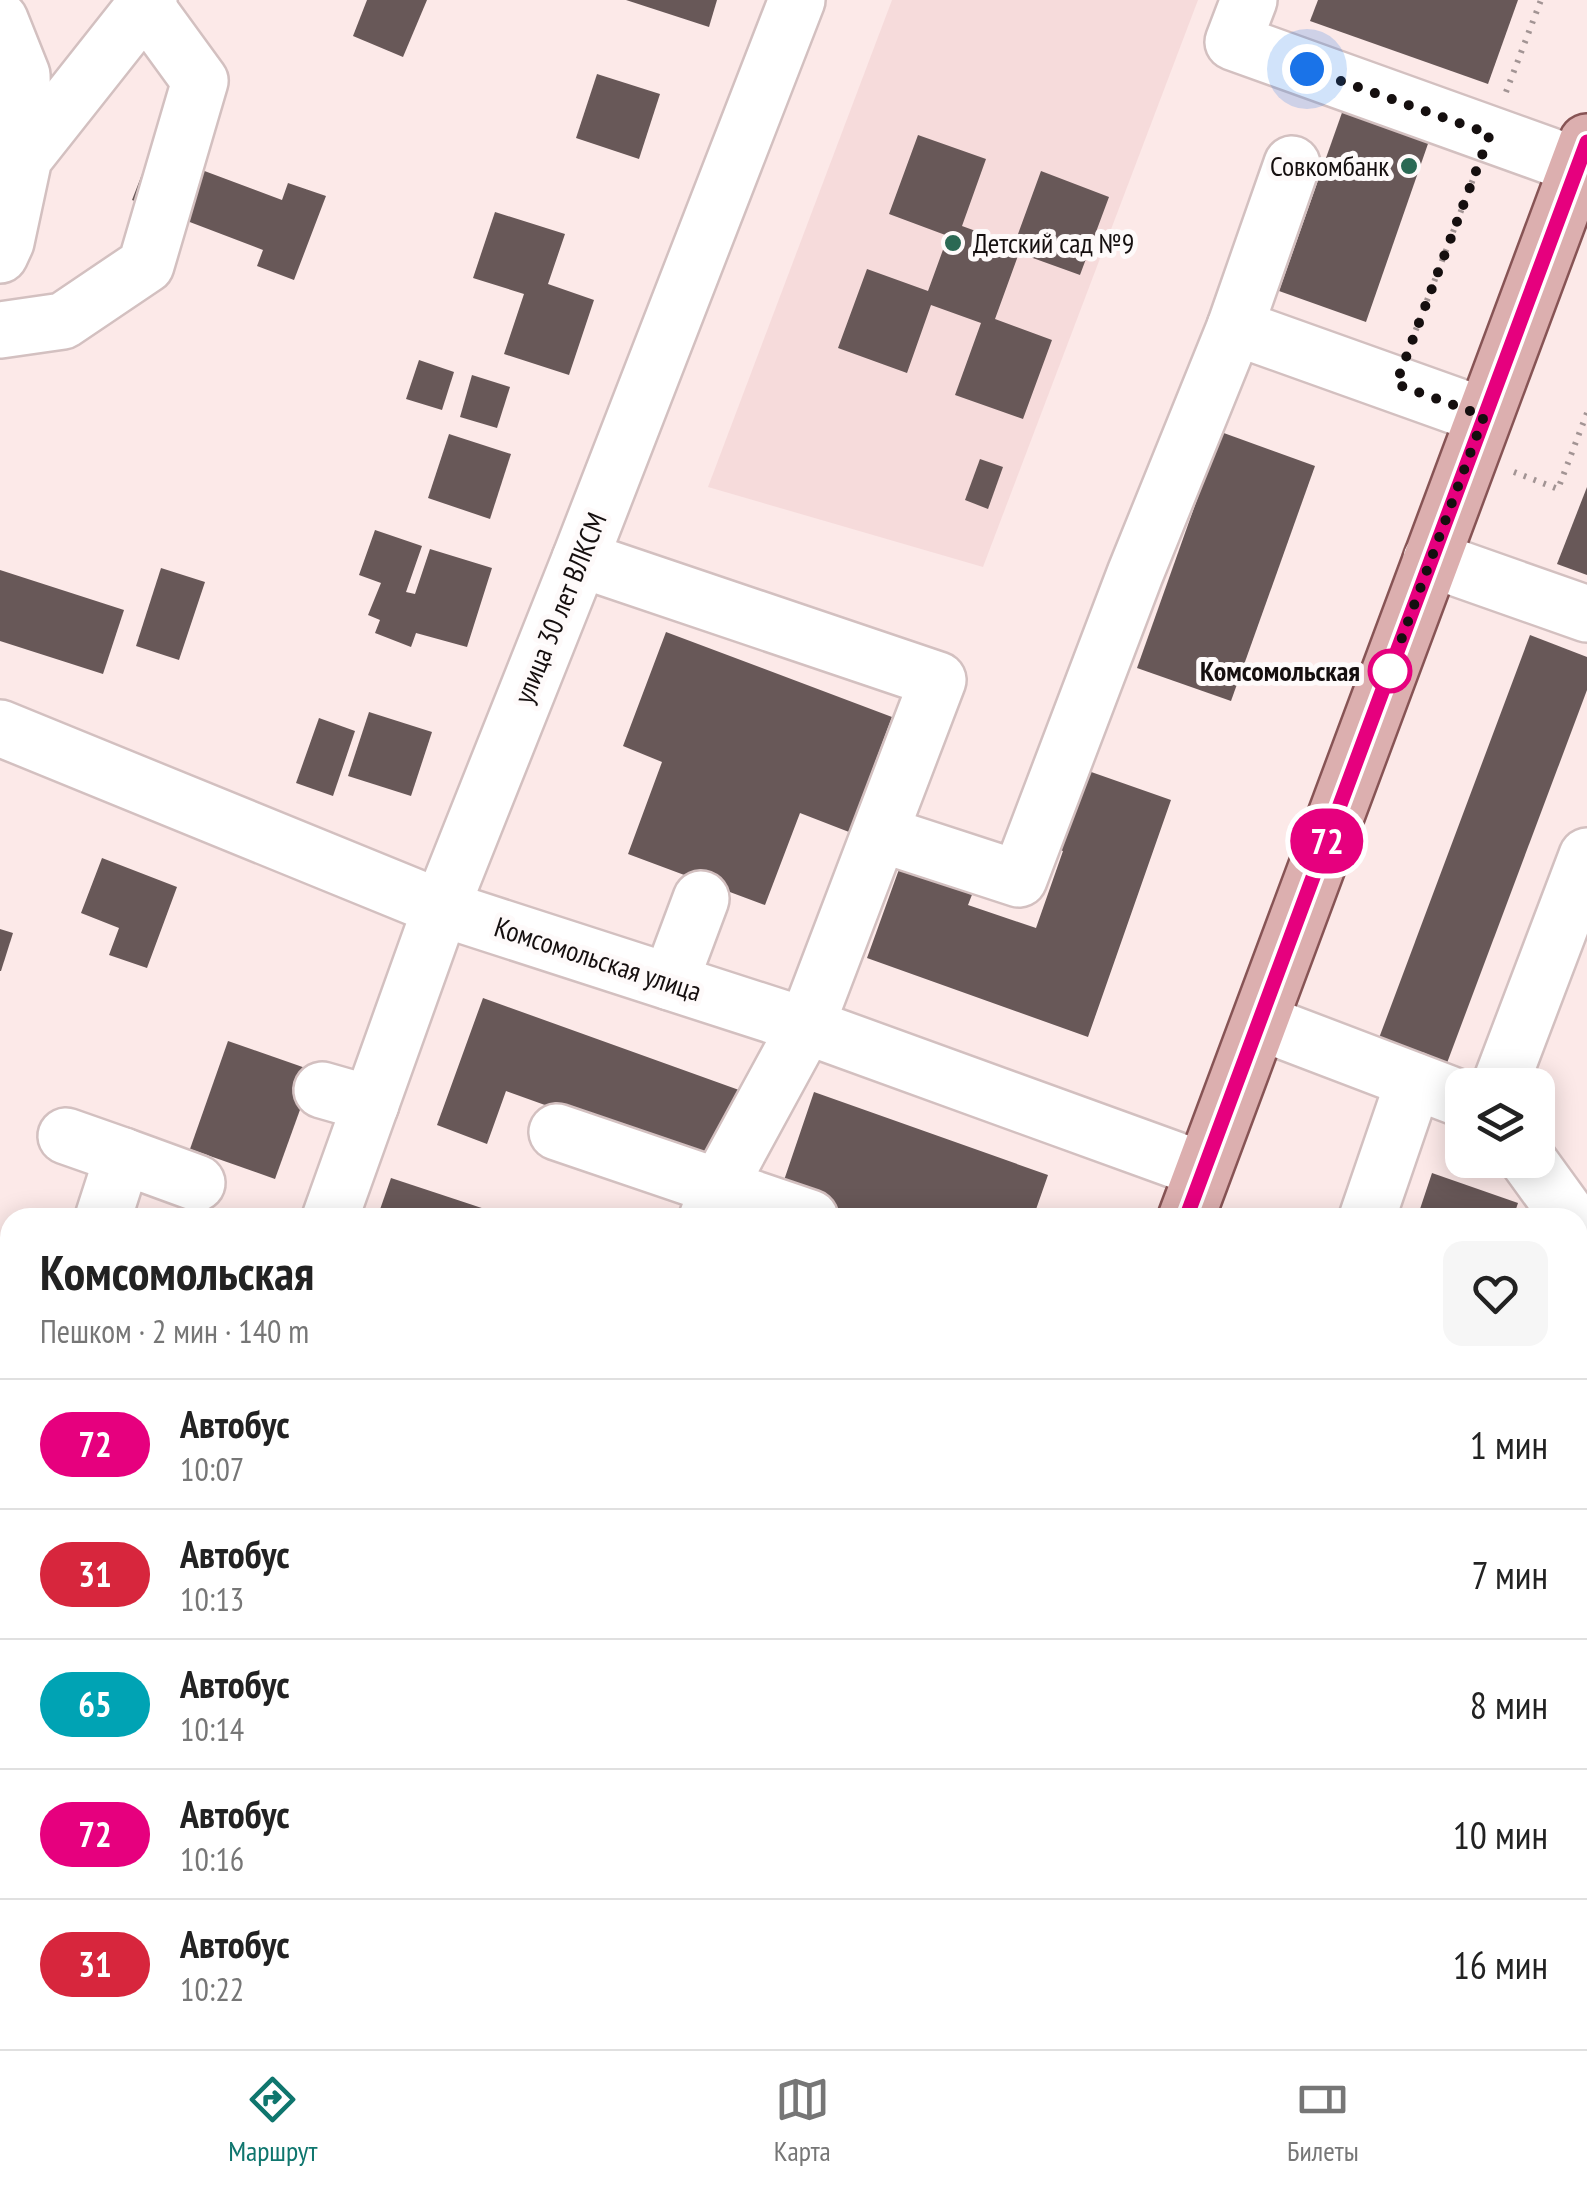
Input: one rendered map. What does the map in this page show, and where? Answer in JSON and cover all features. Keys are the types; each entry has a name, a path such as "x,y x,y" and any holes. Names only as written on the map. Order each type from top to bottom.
{"main road":[{"path":"1194,1194 1583,154"}],"street":[{"name":"улица 30 лет ВЛКСМ","path":"331,1208 346,1097 441,908 797,0"},
{"path":"1249,0 1233,42 1490,134 1583,154"},
{"path":"0,330 63,320 146,264 200,81 146,2 12,151"},
{"path":"0,20 22,75 6,242 0,255"},
{"path":"881,834 1019,879 1135,574 1235,327 1292,164"},
{"path":"1235,327 1484,416"},
{"path":"1431,559 1587,614"},
{"path":"580,560 938,680 806,1026 712,1203"},
{"name":"Комсомольская улица","path":"0,728 441,908 806,1026 1194,1194"},
{"path":"1506,1068 1587,856"},
{"path":"670,982 701,899"},
{"path":"1260,1022 1438,1090 1373,1208"},
{"path":"557,1132 712,1203 745,1208"},
{"path":"66,1136 197,1183"},
{"path":"105,1208 123,1156"},
{"path":"1541,1178 1563,1208"}],"path":[{"path":"1396,384 1541,0"}],"shaded area":[{"name":"Детский сад №9","path":"892,0 1198,0 983,567 708,487"}],"building":[{"path":"367,0 427,0 403,57 353,36"},
{"path":"626,0 717,0 709,27"},
{"path":"1318,0 1518,0 1488,84 1310,21"},
{"path":"597,74 660,94 639,159 576,138"},
{"path":"1344,107 1430,138 1366,322 1279,291"},
{"path":"918,135 986,159 962,226 1014,245 1041,171 1109,197 1080,275 1019,253 995,319 1052,340 1023,419 955,395 981,323 931,305 907,373 838,348 867,269 928,291 948,236 889,214"},
{"path":"151,151 282,200 288,183 326,196 294,280 257,266 263,250 132,200"},
{"path":"495,212 565,234 548,284 594,300 569,375 504,354 524,294 473,278"},
{"path":"419,360 454,372 442,410 406,399"},
{"path":"472,375 510,387 497,428 460,417"},
{"path":"1221,432 1315,466 1231,701 1137,668"},
{"path":"449,434 511,454 490,519 428,498"},
{"path":"980,459 1003,467 988,509 965,500"},
{"path":"1587,487 1587,575 1557,564"},
{"path":"375,530 422,546 406,592 415,594 430,549 492,568 467,647 416,633 411,647 375,633 380,620 368,615 381,583 359,575"},
{"path":"161,568 205,582 179,660 136,646"},
{"path":"0,570 124,610 103,674 0,641"},
{"path":"666,632 892,717 849,832 800,813 765,905 628,854 662,762 623,746"},
{"path":"1530,635 1587,657 1587,690 1447,1063 1379,1038"},
{"path":"369,712 432,732 411,796 348,776"},
{"path":"319,718 355,731 333,796 296,783"},
{"path":"1077,767 1171,800 1088,1037 867,958 902,861 975,887 968,905 1036,928 1063,851 1049,846"},
{"path":"102,858 177,887 147,968 109,955 119,928 81,913"},
{"path":"0,929 13,933 1,971 0,971"},
{"path":"483,998 739,1090 712,1165 506,1091 487,1144 437,1125"},
{"path":"228,1041 314,1071 275,1179 190,1149"},
{"path":"814,1092 1048,1175 1036,1208 815,1208 779,1195"},
{"path":"1432,1173 1518,1203 1516,1208 1420,1208"},
{"path":"391,1178 482,1208 380,1208"}],"bus line":[{"name":"72","path":"1190,1208 1587,142"}],"place":[{"name":"Совкомбанк","path":"1409,166"},
{"name":"Детский сад №9","path":"953,243"},
{"name":"Комсомольская","path":"1390,671"}],"route":[{"path":"1307,69 1490,134 1396,384 1484,416 1390,671"}]}
